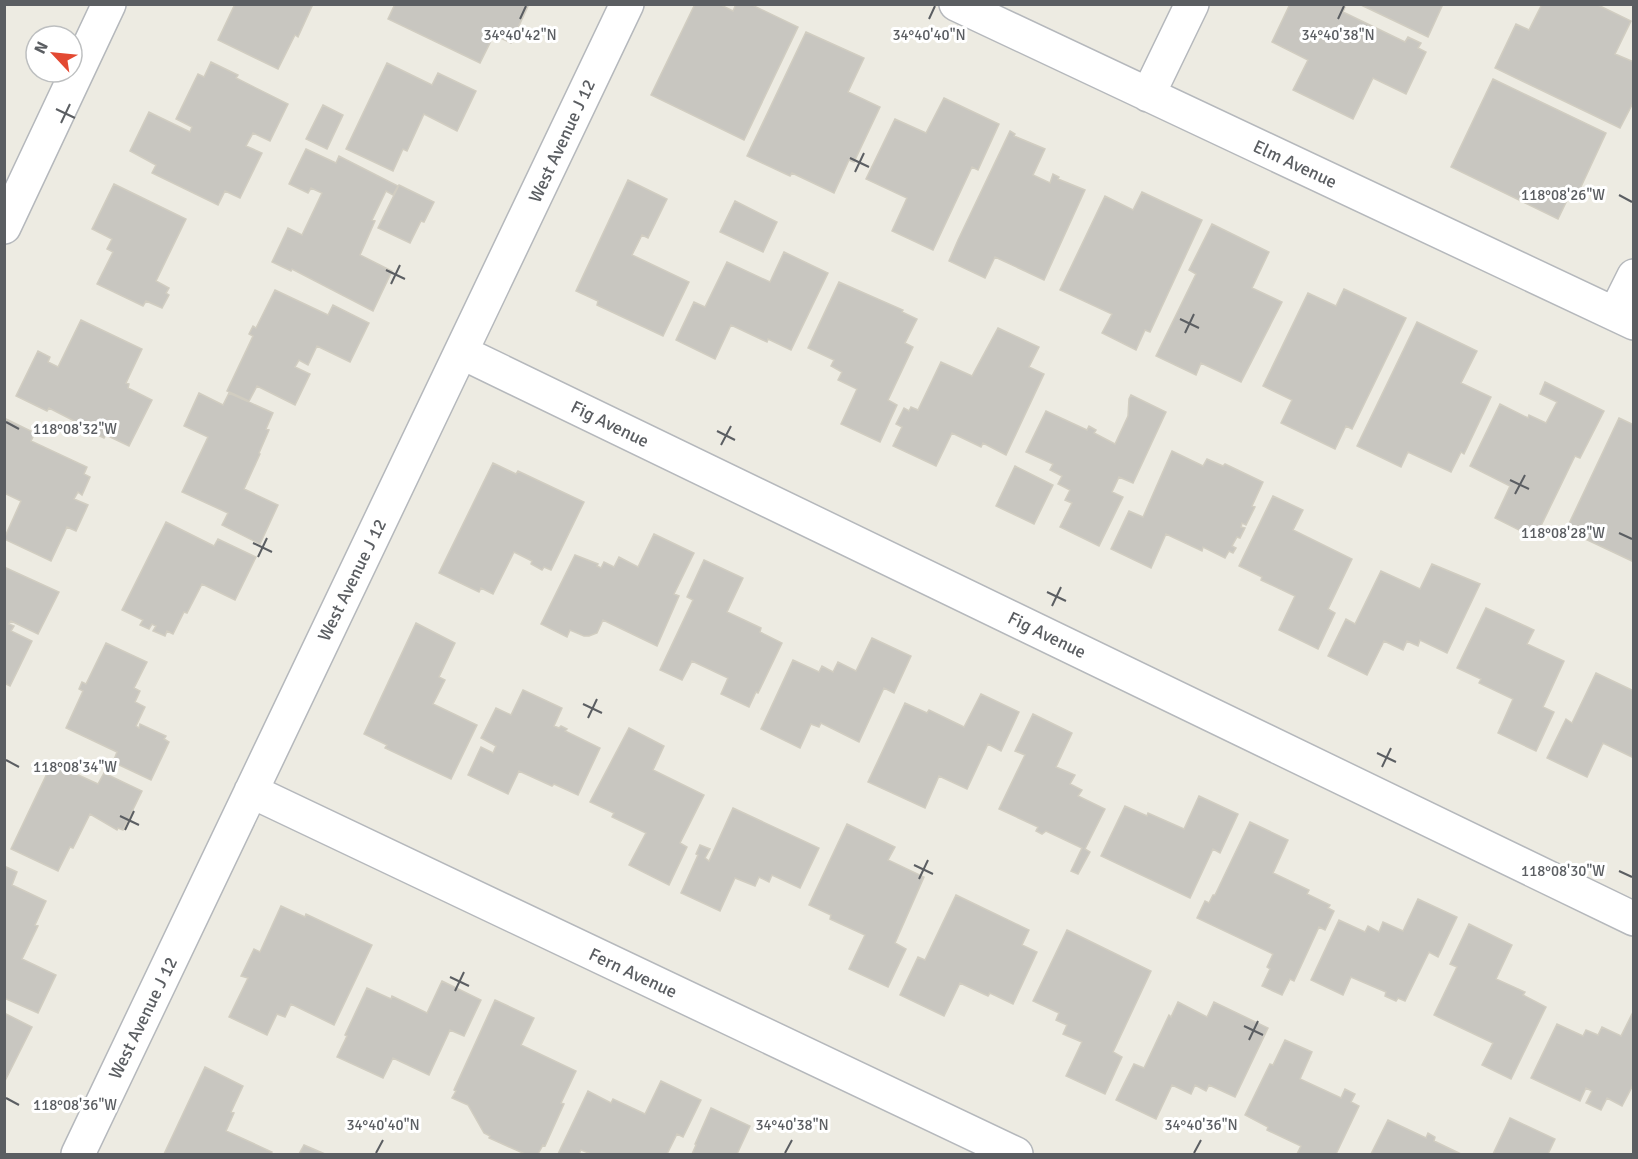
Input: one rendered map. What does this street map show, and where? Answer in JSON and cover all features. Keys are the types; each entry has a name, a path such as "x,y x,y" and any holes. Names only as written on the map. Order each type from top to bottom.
{"street":[{"path":"4,227 109,4"},
{"name":"West Avenue J 12","path":"78,1155 627,4"},
{"name":"Elm Avenue","path":"956,4 1624,318"},
{"path":"1148,95 1192,4"},
{"path":"1624,318 1634,276"},
{"name":"Fig Avenue","path":"461,352 1634,919"},
{"name":"Fern Avenue","path":"251,791 1016,1155"}],"building":[{"path":"235,4 313,4 298,37 295,35 278,69 218,40"},
{"path":"395,4 529,4 511,43 494,35 480,63 388,19"},
{"path":"695,4 719,4 733,11 736,4 750,4 798,27 744,140 651,95"},
{"path":"1290,4 1340,4 1345,7 1343,12 1405,42 1408,37 1421,43 1418,48 1426,52 1406,94 1373,78 1353,119 1293,90 1308,60 1272,42"},
{"path":"1359,4 1443,4 1428,37"},
{"path":"1542,4 1596,4 1631,21 1615,54 1634,62 1634,101 1620,128 1495,68 1516,24 1529,30"},
{"path":"806,32 864,58 848,92 880,107 854,162 849,160 834,193 792,173 790,176 747,156"},
{"path":"211,62 238,75 236,78 288,104 270,141 253,133 246,146 262,153 240,198 225,191 218,205 152,173 156,165 130,151 149,112 190,132 192,127 176,119 198,74 204,77"},
{"path":"387,63 432,85 438,73 476,91 457,131 424,114 407,151 403,149 393,171 346,149"},
{"path":"1493,79 1606,133 1579,191 1573,188 1558,219 1451,167"},
{"path":"944,98 999,124 978,170 972,167 933,250 892,231 907,198 866,179 895,119 926,133"},
{"path":"323,105 343,115 327,149 306,139"},
{"path":"1010,131 1015,134 1014,136 1045,149 1033,175 1050,183 1053,174 1059,177 1058,179 1085,190 1044,280 995,257 985,278 949,261"},
{"path":"306,149 336,163 339,156 398,186 393,195 386,191 372,220 375,221 360,255 392,271 373,311 292,269 291,271 272,262 288,228 302,235 322,193 311,188 308,193 289,184"},
{"path":"628,180 667,199 648,238 642,235 632,255 689,282 663,336 597,305 598,301 576,291"},
{"path":"114,184 186,219 156,281 169,288 166,293 169,295 162,308 146,301 143,306 97,284 113,252 107,249 112,239 92,229"},
{"path":"399,185 434,202 410,243 378,228"},
{"path":"1142,192 1202,220 1150,332 1145,330 1136,350 1102,333 1112,314 1060,290 1105,196 1133,210"},
{"path":"735,201 777,222 763,252 720,232"},
{"path":"1212,224 1269,252 1252,288 1282,302 1241,382 1201,363 1196,375 1156,356 1196,274 1189,270"},
{"path":"784,252 828,273 791,350 768,339 767,342 731,325 715,359 676,340 694,302 705,307 727,262 770,282"},
{"path":"839,282 903,310 902,312 917,319 905,343 913,347 888,400 897,405 880,442 841,424 857,389 838,380 842,372 831,366 834,360 808,348"},
{"path":"1344,289 1406,318 1352,429 1346,426 1335,449 1281,423 1292,400 1263,386 1308,293 1336,306"},
{"path":"275,290 328,315 333,305 369,323 350,362 317,346 308,365 299,360 295,367 310,374 295,405 257,386 249,401 227,391 253,336 249,334 253,326 256,328"},
{"path":"81,320 142,349 126,383 129,384 128,388 152,400 129,446 106,435 104,438 49,408 47,411 16,396 38,351 50,357 48,362 58,367"},
{"path":"1417,322 1477,351 1461,383 1491,397 1464,454 1461,452 1451,472 1408,452 1401,467 1357,446"},
{"path":"998,328 1039,347 1029,367 1044,374 1006,455 983,443 981,447 952,433 936,466 893,446 902,427 896,424 904,408 909,411 911,407 918,410 941,362 972,376"},
{"path":"1545,382 1604,411 1580,458 1575,456 1535,538 1495,518 1510,486 1470,466 1500,404 1528,418 1529,415 1546,423 1557,402 1540,394"},
{"path":"199,393 223,405 229,393 273,413 266,429 269,430 260,454 244,489 278,505 260,544 222,525 228,513 182,492 208,437 184,426"},
{"path":"1131,395 1166,412 1133,483 1119,477 1112,492 1123,497 1099,546 1060,527 1072,503 1065,500 1070,490 1058,484 1062,476 1050,470 1053,464 1026,452 1046,411 1087,430 1089,426 1096,430 1094,433 1115,444 1128,416"},
{"path":"1619,418 1634,425 1634,562 1566,530"},
{"path":"6,419 35,433 31,441 87,467 84,474 90,477 82,495 78,492 74,499 88,505 76,531 67,527 51,561 4,539 21,501 4,493 4,423"},
{"path":"1172,451 1203,466 1207,459 1223,466 1225,464 1263,482 1246,525 1242,523 1241,527 1245,528 1240,538 1237,537 1232,546 1236,548 1233,553 1229,551 1225,558 1203,547 1202,551 1166,534 1151,568 1111,549 1129,511 1143,517"},
{"path":"493,463 516,474 518,471 584,502 551,570 544,567 542,570 531,564 532,561 514,552 493,594 481,588 479,592 439,573"},
{"path":"1015,466 1053,485 1034,524 996,506"},
{"path":"1273,496 1303,510 1293,530 1352,559 1328,609 1335,613 1318,649 1279,630 1295,596 1261,580 1262,577 1239,566"},
{"path":"166,522 214,546 218,539 256,557 235,600 202,584 173,634 167,631 165,636 153,631 156,626 152,624 149,629 140,625 143,620 122,610"},
{"path":"654,534 694,553 674,594 679,596 657,646 603,620 597,633 589,636 570,630 567,637 541,624 575,555 598,564 597,566 601,568 604,562 614,567 619,557 638,567"},
{"path":"704,560 743,578 727,612 761,628 760,632 782,643 749,707 721,694 728,678 692,661 682,680 660,670 693,600 687,597"},
{"path":"1432,564 1480,584 1447,653 1420,640 1418,646 1407,641 1403,650 1384,641 1367,675 1328,656 1346,619 1355,624 1381,571 1420,589"},
{"path":"4,567 59,592 38,634 11,621 9,624 14,626 11,631 32,641 10,686 4,683"},
{"path":"1486,608 1534,630 1527,644 1564,661 1543,707 1554,712 1536,751 1498,733 1513,699 1479,683 1481,679 1457,668"},
{"path":"416,623 455,643 439,677 445,680 433,704 477,725 451,779 385,748 387,745 364,734"},
{"path":"872,638 911,656 894,693 884,688 859,742 821,723 819,727 811,724 800,748 761,729 793,660 819,672 822,666 833,672 838,662 856,671"},
{"path":"106,643 147,662 134,688 140,691 135,702 145,707 136,726 139,728 140,724 166,736 164,739 169,742 151,780 113,762 117,752 66,728 83,691 79,689 82,682 86,684"},
{"path":"1596,673 1634,691 1634,758 1603,743 1587,777 1547,758 1566,719 1572,723"},
{"path":"523,690 562,708 554,726 559,728 561,726 567,729 565,731 600,748 578,795 519,771 508,794 468,775 481,747 493,753 496,746 481,738 496,708 511,715"},
{"path":"981,694 1019,712 1001,751 988,744 967,789 939,776 925,808 868,782 905,703 927,713 929,710 964,727"},
{"path":"1033,714 1072,733 1056,767 1075,775 1070,784 1082,790 1078,796 1105,809 1085,849 1090,852 1078,874 1071,871 1082,848 1046,831 1042,834 1036,831 1038,827 999,809 1025,755 1015,751"},
{"path":"629,728 664,746 653,770 704,795 680,843 687,847 669,885 629,865 646,833 612,817 614,813 590,802"},
{"path":"52,763 98,784 104,773 142,791 123,830 118,828 117,830 90,814 73,848 70,847 58,871 11,849"},
{"path":"1199,796 1238,814 1220,853 1213,849 1190,898 1101,856 1125,806 1147,816 1148,813 1184,829"},
{"path":"733,808 819,848 800,888 772,875 769,882 759,877 755,886 735,878 720,911 681,893 698,855 696,854 700,845 710,849 705,858 709,861"},
{"path":"1250,822 1288,840 1273,873 1309,890 1307,894 1330,905 1328,908 1334,911 1325,930 1319,927 1294,981 1290,979 1282,995 1262,986 1270,969 1267,967 1273,954 1197,918 1205,901 1209,903 1215,895"},
{"path":"847,824 895,847 888,860 924,877 895,943 906,949 888,987 849,969 865,935 830,919 831,915 809,905"},
{"path":"4,866 17,872 12,885 46,901 35,925 38,926 22,959 56,975 38,1013 4,998"},
{"path":"956,895 1029,930 1022,945 1037,952 1013,1004 960,983 944,1016 900,995 918,957 925,960"},
{"path":"1418,899 1457,917 1438,957 1429,952 1405,1001 1398,998 1396,1001 1385,996 1386,992 1351,977 1343,995 1311,980 1339,920 1365,932 1368,926 1379,932 1383,922 1403,931"},
{"path":"281,906 305,917 306,914 372,945 334,1025 291,1004 285,1017 277,1014 267,1035 229,1017 248,978 241,976 254,949 260,952"},
{"path":"1469,924 1512,945 1496,979 1525,992 1523,995 1546,1007 1511,1079 1482,1065 1493,1043 1434,1015 1457,967 1450,964"},
{"path":"1067,930 1151,971 1113,1052 1122,1057 1105,1094 1066,1076 1082,1042 1063,1034 1067,1025 1056,1020 1059,1013 1033,1001"},
{"path":"442,981 481,1000 464,1036 450,1030 429,1075 393,1058 383,1078 337,1057 367,988 391,999 392,996 427,1013"},
{"path":"495,1000 534,1018 521,1045 576,1071 545,1146 543,1145 538,1154 525,1154 489,1138 490,1136 484,1133 468,1105 452,1098"},
{"path":"1178,1002 1207,1017 1214,1002 1268,1028 1235,1097 1209,1085 1206,1091 1195,1085 1191,1094 1172,1085 1156,1119 1116,1100 1134,1064 1144,1068 1169,1015 1171,1017"},
{"path":"1634,1010 1634,1083 1622,1106 1607,1098 1601,1110 1586,1103 1592,1091 1586,1088 1580,1101 1531,1078 1557,1024 1583,1036 1586,1030 1598,1035 1602,1027 1621,1036"},
{"path":"4,1013 32,1027 4,1083"},
{"path":"1285,1040 1312,1052 1300,1079 1341,1098 1345,1089 1355,1094 1351,1102 1359,1106 1336,1154 1297,1154 1301,1146 1267,1130 1268,1127 1245,1115 1270,1064 1273,1065"},
{"path":"205,1067 243,1086 231,1112 234,1113 226,1131 272,1152 271,1154 164,1154"},
{"path":"661,1081 701,1100 683,1137 677,1134 667,1154 591,1154 581,1150 579,1154 558,1154 588,1091 611,1103 613,1099 645,1114"},
{"path":"711,1108 750,1126 737,1154 692,1154"},
{"path":"1510,1118 1555,1139 1548,1154 1493,1154"},
{"path":"1388,1120 1426,1138 1428,1133 1435,1137 1434,1141 1461,1154 1371,1154"},
{"path":"304,1145 325,1154 299,1154"}]}
